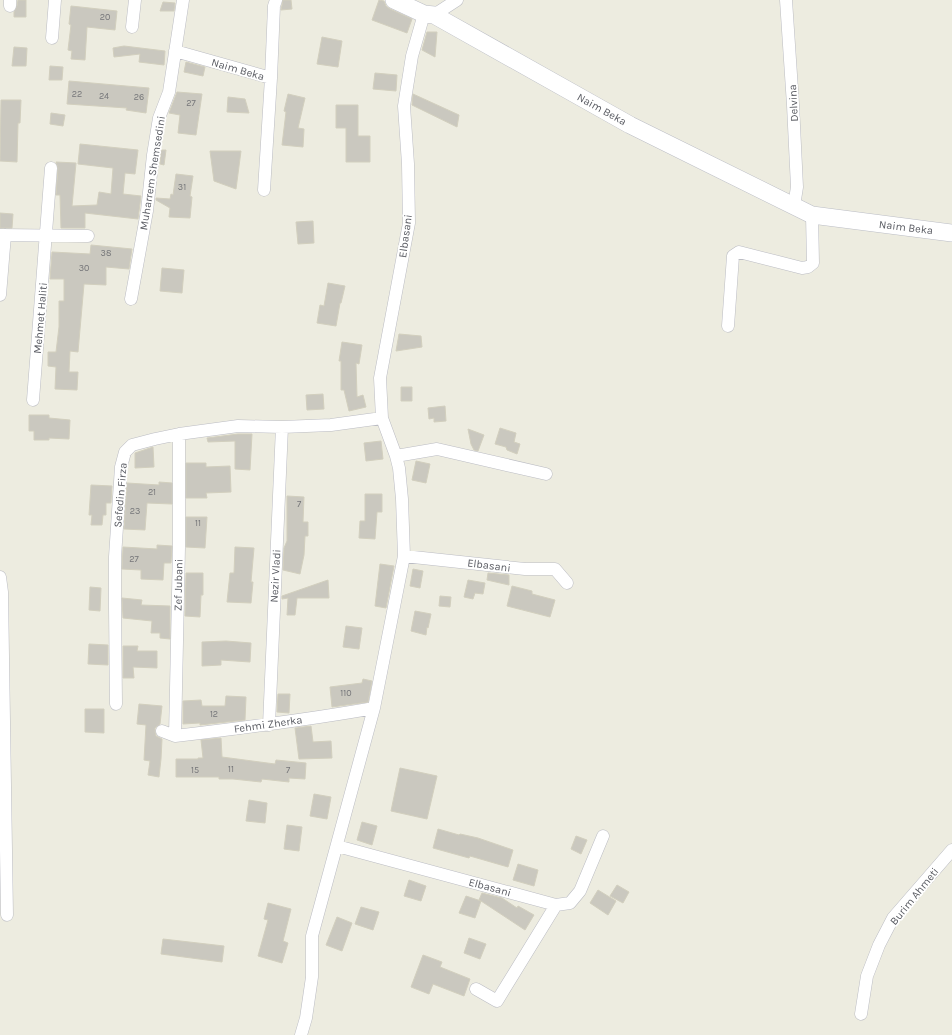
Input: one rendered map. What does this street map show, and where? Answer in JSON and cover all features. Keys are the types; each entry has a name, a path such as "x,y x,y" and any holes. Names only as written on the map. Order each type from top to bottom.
{"street":[{"path":"52,38 55,0"},
{"path":"132,27 135,0"},
{"name":"Muharrem Shemsedini","path":"131,299 147,210 159,118 169,92 183,0"},
{"name":"Naim Beka","path":"175,51 271,78 274,6 276,0"},
{"name":"Naim Beka","path":"394,0 429,15 630,125 812,215 952,233"},
{"path":"429,15 457,0"},
{"name":"Delvina","path":"786,0 794,105 797,180 794,206"},
{"name":"Elbasani","path":"301,1035 306,1018 312,977 312,936 374,708 404,556 402,499 399,468 382,418 380,378 409,222 408,164 404,106 412,56 429,15"},
{"path":"264,190 271,78"},
{"name":"Mehmet Haliti","path":"33,400 51,168"},
{"path":"728,326 733,256 739,252 802,268 808,267 813,263 812,215"},
{"path":"0,296 2,235 88,236"},
{"name":"Sefedin Firza","path":"116,704 115,557 121,467 125,452 132,445 179,434 238,426 282,427 331,425 382,418"},
{"name":"Nezir Vladi","path":"268,725 282,427"},
{"name":"Zef Jubani","path":"175,736 179,547 179,434"},
{"path":"396,456 437,449 546,474"},
{"name":"Elbasani","path":"404,556 525,569 555,569 568,583"},
{"path":"0,577 2,592 7,915"},
{"name":"Fehmi Zherka","path":"162,732 175,736 268,725 374,708"},
{"path":"476,989 497,1001 556,905 570,903 580,891 603,836"},
{"name":"Elbasani","path":"337,846 556,905"},
{"name":"Burim Ahmeti","path":"861,1014 867,976 879,945 893,918 952,850"}],"building":[{"path":"18,0 26,0 26,17 14,17"},
{"path":"283,0 291,0 292,9 281,10"},
{"path":"379,0 384,1 386,6 390,9 412,19 407,33 372,20"},
{"path":"163,2 175,3 174,11 160,11"},
{"path":"71,6 117,11 115,30 87,27 85,60 71,59 72,51 68,50 71,25 69,24"},
{"path":"427,32 437,32 435,57 422,50"},
{"path":"322,37 342,41 338,67 317,64"},
{"path":"124,46 165,51 164,65 139,62 140,54 114,57 113,48"},
{"path":"14,47 27,48 26,66 12,66"},
{"path":"186,62 205,67 203,76 184,72"},
{"path":"50,66 63,67 62,80 49,80"},
{"path":"375,73 397,75 396,91 373,89"},
{"path":"69,81 149,88 146,113 126,110 127,108 67,104"},
{"path":"177,92 202,94 196,135 178,133 180,115 169,113"},
{"path":"288,94 305,98 298,128 304,129 303,147 282,145 286,112 284,111"},
{"path":"413,94 459,115 457,127 412,105"},
{"path":"228,97 245,99 249,113 227,112"},
{"path":"1,100 21,100 20,123 18,123 17,162 0,161"},
{"path":"336,105 358,105 358,136 370,136 370,162 346,162 346,128 336,128"},
{"path":"51,113 65,115 63,126 50,124"},
{"path":"80,144 138,150 135,174 125,173 123,194 141,196 138,219 85,213 85,228 61,228 60,195 56,195 58,168 56,162 76,163 72,206 97,205 99,192 111,194 113,168 78,164"},
{"path":"161,150 166,150 164,165 160,164"},
{"path":"210,151 241,151 236,189 214,181"},
{"path":"176,174 193,176 190,196 192,197 190,218 169,217 170,208 156,200 156,198 170,199 171,194 173,195"},
{"path":"0,213 13,214 12,228 0,228"},
{"path":"313,221 314,243 298,244 296,222"},
{"path":"91,245 132,249 129,269 106,267 106,285 84,284 78,352 70,351 69,372 78,372 77,390 55,389 56,367 48,366 48,352 56,352 59,327 59,301 64,301 64,279 50,279 52,252 90,254"},
{"path":"162,268 184,270 182,293 160,291"},
{"path":"328,283 345,286 336,326 317,323 320,305 324,306"},
{"path":"399,334 421,336 422,347 396,351"},
{"path":"342,342 362,345 359,364 356,363 357,397 363,395 366,407 349,411 344,390 341,390 341,361 339,361"},
{"path":"401,387 412,387 412,401 401,401"},
{"path":"323,394 324,409 307,410 306,395"},
{"path":"445,406 446,421 434,422 434,418 429,419 428,408"},
{"path":"29,415 49,415 49,418 70,420 69,439 49,438 49,440 34,440 34,431 29,431"},
{"path":"500,428 516,433 514,442 520,444 517,454 507,450 506,447 495,444"},
{"path":"468,429 484,435 478,451 474,450 471,444"},
{"path":"238,434 252,434 250,470 235,469 235,441 208,442 207,438"},
{"path":"381,441 383,459 366,461 364,443"},
{"path":"153,447 154,467 135,468 135,453"},
{"path":"416,461 430,464 426,483 412,480"},
{"path":"186,463 206,463 206,467 230,466 231,492 206,493 207,498 186,498"},
{"path":"159,482 172,483 172,504 147,503 145,530 124,529 127,483 159,485"},
{"path":"91,485 112,486 111,503 106,503 106,515 103,515 102,525 91,525 92,515 89,515"},
{"path":"365,494 382,494 382,512 377,512 375,539 359,538 360,521 365,521"},
{"path":"287,496 304,497 303,522 308,522 308,536 305,536 304,555 300,574 283,570 284,548 287,541"},
{"path":"186,517 207,517 205,548 186,547"},
{"path":"157,545 172,546 171,563 164,563 163,580 141,579 141,570 122,569 123,547 157,549"},
{"path":"235,547 254,548 251,603 227,602 230,573 234,573"},
{"path":"380,564 394,566 386,608 375,606"},
{"path":"413,569 423,571 420,588 410,586"},
{"path":"186,573 203,573 203,595 201,595 200,617 185,616"},
{"path":"488,573 509,575 509,585 487,580"},
{"path":"328,580 329,598 297,598 295,615 287,615 288,598 282,599 282,596"},
{"path":"468,580 485,583 483,594 475,593 473,599 464,597"},
{"path":"512,586 532,591 532,594 555,600 550,617 507,606"},
{"path":"90,587 101,588 100,611 89,610"},
{"path":"440,596 451,597 450,607 439,606"},
{"path":"122,598 142,600 141,605 170,606 170,639 160,638 160,633 151,633 152,621 123,618"},
{"path":"415,611 431,614 426,635 411,631"},
{"path":"346,626 362,628 359,649 343,647"},
{"path":"226,641 251,643 250,662 221,660 221,665 202,666 202,642"},
{"path":"89,644 108,645 108,665 88,664"},
{"path":"123,646 138,646 137,651 157,651 157,668 133,667 134,678 123,678"},
{"path":"363,679 372,681 368,702 332,707 330,687 362,683"},
{"path":"278,694 290,694 289,713 277,712"},
{"path":"226,696 246,697 245,720 200,725 200,723 183,724 183,701 201,700 202,706 225,706"},
{"path":"139,704 162,706 160,724 155,728 156,736 162,739 159,777 148,775 150,761 144,760 146,725 137,724"},
{"path":"85,709 104,709 104,733 85,732"},
{"path":"311,726 313,742 331,741 332,758 299,759 295,728"},
{"path":"221,738 222,757 275,764 276,760 306,763 305,779 289,778 289,782 262,779 261,782 219,779 219,777 176,777 176,759 203,758 201,740"},
{"path":"400,768 437,776 427,819 391,811"},
{"path":"314,794 331,797 327,819 310,816"},
{"path":"249,800 267,803 265,823 246,821"},
{"path":"362,822 377,826 372,845 357,840"},
{"path":"287,825 302,827 299,851 284,849"},
{"path":"438,829 459,835 478,838 513,850 508,867 470,856 469,858 433,848"},
{"path":"576,836 587,840 581,854 571,849"},
{"path":"518,864 538,870 534,886 513,880"},
{"path":"409,880 426,886 421,901 404,896"},
{"path":"617,885 629,892 623,903 610,896"},
{"path":"598,890 616,901 608,915 590,903"},
{"path":"482,893 502,898 517,908 518,906 534,915 525,930 479,900"},
{"path":"466,896 481,901 475,918 459,913"},
{"path":"268,903 291,909 283,941 288,943 282,963 258,956 268,920 264,919"},
{"path":"361,907 379,912 373,930 355,924"},
{"path":"337,917 352,923 342,951 326,945"},
{"path":"469,938 486,944 480,959 464,953"},
{"path":"163,939 224,946 222,962 161,954"},
{"path":"423,955 442,962 440,967 470,979 464,996 433,984 429,994 411,987"}]}
